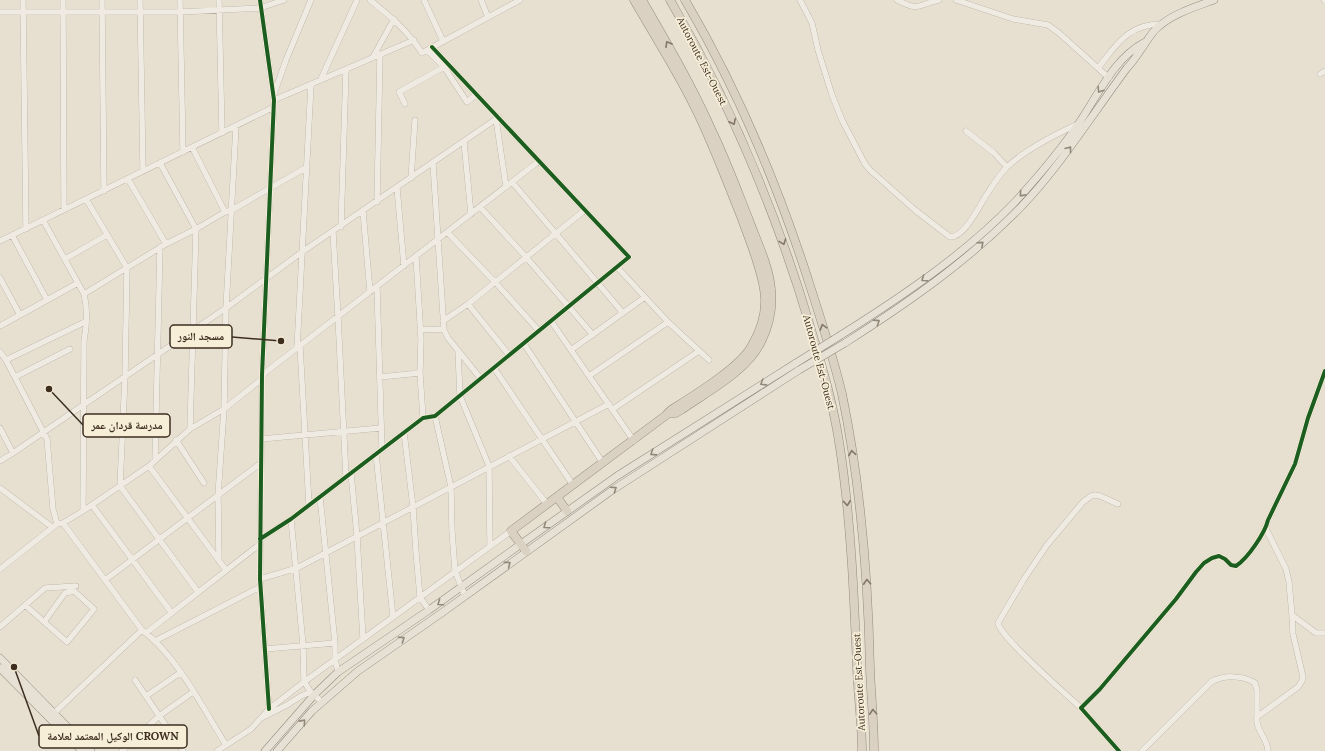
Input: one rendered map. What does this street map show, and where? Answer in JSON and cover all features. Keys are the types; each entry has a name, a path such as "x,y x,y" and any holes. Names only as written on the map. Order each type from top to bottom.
{"highway":[{"path":"634,0 679,80 709,138 747,232 763,281 765,298 761,326 751,348 741,360 725,373 671,410 666,417"},
{"path":"526,551 511,531 670,413 676,413 682,410 745,365 754,356 762,342 768,325 772,306 772,288 766,266 713,131 674,54 642,0"},
{"name":"Autoroute Est-Ouest","path":"670,0 700,53 738,131 776,220 794,272 825,377 840,447 846,495 862,751"},
{"name":"Autoroute Est-Ouest","path":"685,0 706,37 743,111 776,188 804,265 829,345 842,394 858,485 866,570 870,631 874,751"},
{"path":"557,497 567,511"}],"main road":[{"path":"265,751 313,693 338,672 462,588 521,544 618,476 797,366 844,343 908,302 968,256 1037,189 1069,149 1153,32 1174,15 1214,0"},
{"path":"277,751 322,702 358,671 611,491 930,276 990,225 1014,202 1056,153 1079,123 1108,78 1132,50 1145,42"},
{"path":"416,619 421,626"},
{"path":"0,659 91,751"},
{"path":"0,668 82,751"}],"street":[{"path":"22,0 26,229"},
{"path":"63,0 64,210"},
{"path":"102,0 104,191"},
{"path":"140,0 143,171"},
{"path":"180,0 183,152"},
{"path":"219,0 222,133"},
{"path":"260,0 274,97 262,377 260,541 260,587 269,709"},
{"path":"0,12 180,12 260,8 284,0"},
{"path":"274,97 286,60 311,0"},
{"path":"321,79 357,0"},
{"path":"370,0 394,19 414,40 422,53 488,17 511,2 520,0"},
{"path":"425,0 443,41"},
{"path":"481,0 488,17"},
{"path":"800,0 812,24 818,50 842,120 865,164 915,210 950,237 958,234 974,215 990,189 1007,167 1032,148 1053,135 1079,123"},
{"path":"897,0 912,7 919,8 940,0"},
{"path":"956,0 1013,19 1048,25 1059,33 1108,78"},
{"path":"374,57 394,19"},
{"path":"1098,68 1117,44 1133,30 1142,26 1162,24"},
{"path":"274,97 311,85 321,79 414,40"},
{"path":"430,48 466,102 477,94"},
{"path":"54,714 144,631 198,592 260,541 404,432 423,418 435,416 629,257 477,94 430,48"},
{"path":"376,202 380,54"},
{"path":"405,104 399,92 444,67"},
{"path":"341,227 346,69"},
{"path":"309,505 299,347 302,252 311,85"},
{"path":"0,241 274,107"},
{"path":"0,461 13,454 226,308 302,252 341,227 498,118"},
{"path":"498,118 506,187"},
{"path":"411,178 415,120"},
{"path":"219,561 218,495 224,409 226,308 236,126"},
{"path":"966,131 994,152 1007,167"},
{"path":"464,142 471,214"},
{"path":"192,147 225,212"},
{"path":"0,569 54,526 64,523 83,511 149,466 176,440 190,429 224,409 338,316 539,161"},
{"path":"160,163 196,229 190,429"},
{"path":"433,163 444,329 446,335 481,379"},
{"path":"84,294 160,247 196,229 225,212 232,210 271,186 307,167"},
{"path":"128,179 166,244"},
{"path":"512,182 622,313"},
{"path":"397,188 404,266"},
{"path":"86,199 127,268 120,486 198,592"},
{"path":"480,207 526,257 593,335"},
{"path":"443,321 468,304 586,210"},
{"path":"363,211 370,292"},
{"path":"43,220 84,294 87,321 84,341 85,404 83,511"},
{"path":"332,232 346,477"},
{"path":"447,232 539,331"},
{"path":"12,235 47,300"},
{"path":"65,259 107,235"},
{"path":"155,460 159,353 160,247"},
{"path":"416,256 423,418"},
{"path":"616,267 668,322 709,360"},
{"path":"0,278 20,315"},
{"path":"0,326 78,283"},
{"path":"377,286 382,450"},
{"path":"571,350 645,298"},
{"path":"468,304 509,356"},
{"path":"6,360 87,321"},
{"path":"551,321 634,440"},
{"path":"589,376 668,322"},
{"path":"420,330 444,329"},
{"path":"524,344 603,463"},
{"path":"15,376 70,349"},
{"path":"458,350 460,396 489,466 490,546"},
{"path":"260,579 296,568 489,466 576,422 611,407 699,351"},
{"path":"0,352 15,376 48,443 49,475 54,526"},
{"path":"494,368 573,485"},
{"path":"1081,708 1105,683 1176,600 1204,563 1219,556 1231,565 1236,566 1253,549 1267,525 1295,464 1308,418 1325,371"},
{"path":"380,377 420,373"},
{"path":"435,416 451,487 455,572 465,596"},
{"path":"0,428 13,454"},
{"path":"261,439 381,428"},
{"path":"404,432 413,507 420,597 429,610"},
{"path":"176,440 204,483"},
{"path":"376,454 393,617"},
{"path":"509,456 547,504"},
{"path":"104,580 261,463"},
{"path":"149,466 226,570"},
{"path":"351,473 357,536 363,639"},
{"path":"0,488 54,526"},
{"path":"1118,504 1095,495 1083,502 1044,550 998,623 1000,629 1081,708 1119,751"},
{"path":"320,497 335,643 335,659 338,672"},
{"path":"92,505 171,612"},
{"path":"291,519 303,645 304,682 322,702"},
{"path":"64,523 104,580 144,631 155,641 180,673 226,745"},
{"path":"1257,717 1298,687 1302,681 1302,671 1293,634 1289,582 1286,569 1265,527"},
{"path":"217,751 251,729 269,709 304,682 511,531"},
{"path":"0,627 45,588 76,586"},
{"path":"155,641 260,587"},
{"path":"25,605 44,622 67,642 94,609 74,592 65,593 44,622"},
{"path":"1292,615 1316,633 1325,633"},
{"path":"265,649 335,643"},
{"path":"146,696 180,673"},
{"path":"1142,751 1211,682 1217,678 1229,677 1242,678 1255,683 1257,725 1268,745 1268,751"},
{"path":"135,680 183,751"},
{"path":"122,751 159,716 193,692"},
{"path":"261,718 301,696 313,693"}],"cycle path":[{"path":"260,0 274,100 262,375 260,579 269,709"},
{"path":"260,539 291,519 423,418 435,416 629,257 432,47"},
{"path":"1119,751 1081,708 1100,689 1176,599 1204,563 1219,556 1231,565 1236,566 1246,557 1255,545 1263,532 1295,464 1308,418 1325,371"}],"place":[{"name":"مسجد النور","path":"281,341"},
{"name":"مدرسة قردان عمر","path":"49,389"},
{"name":"الوكيل المعتمد لعلامة CROWN","path":"14,667"}]}
